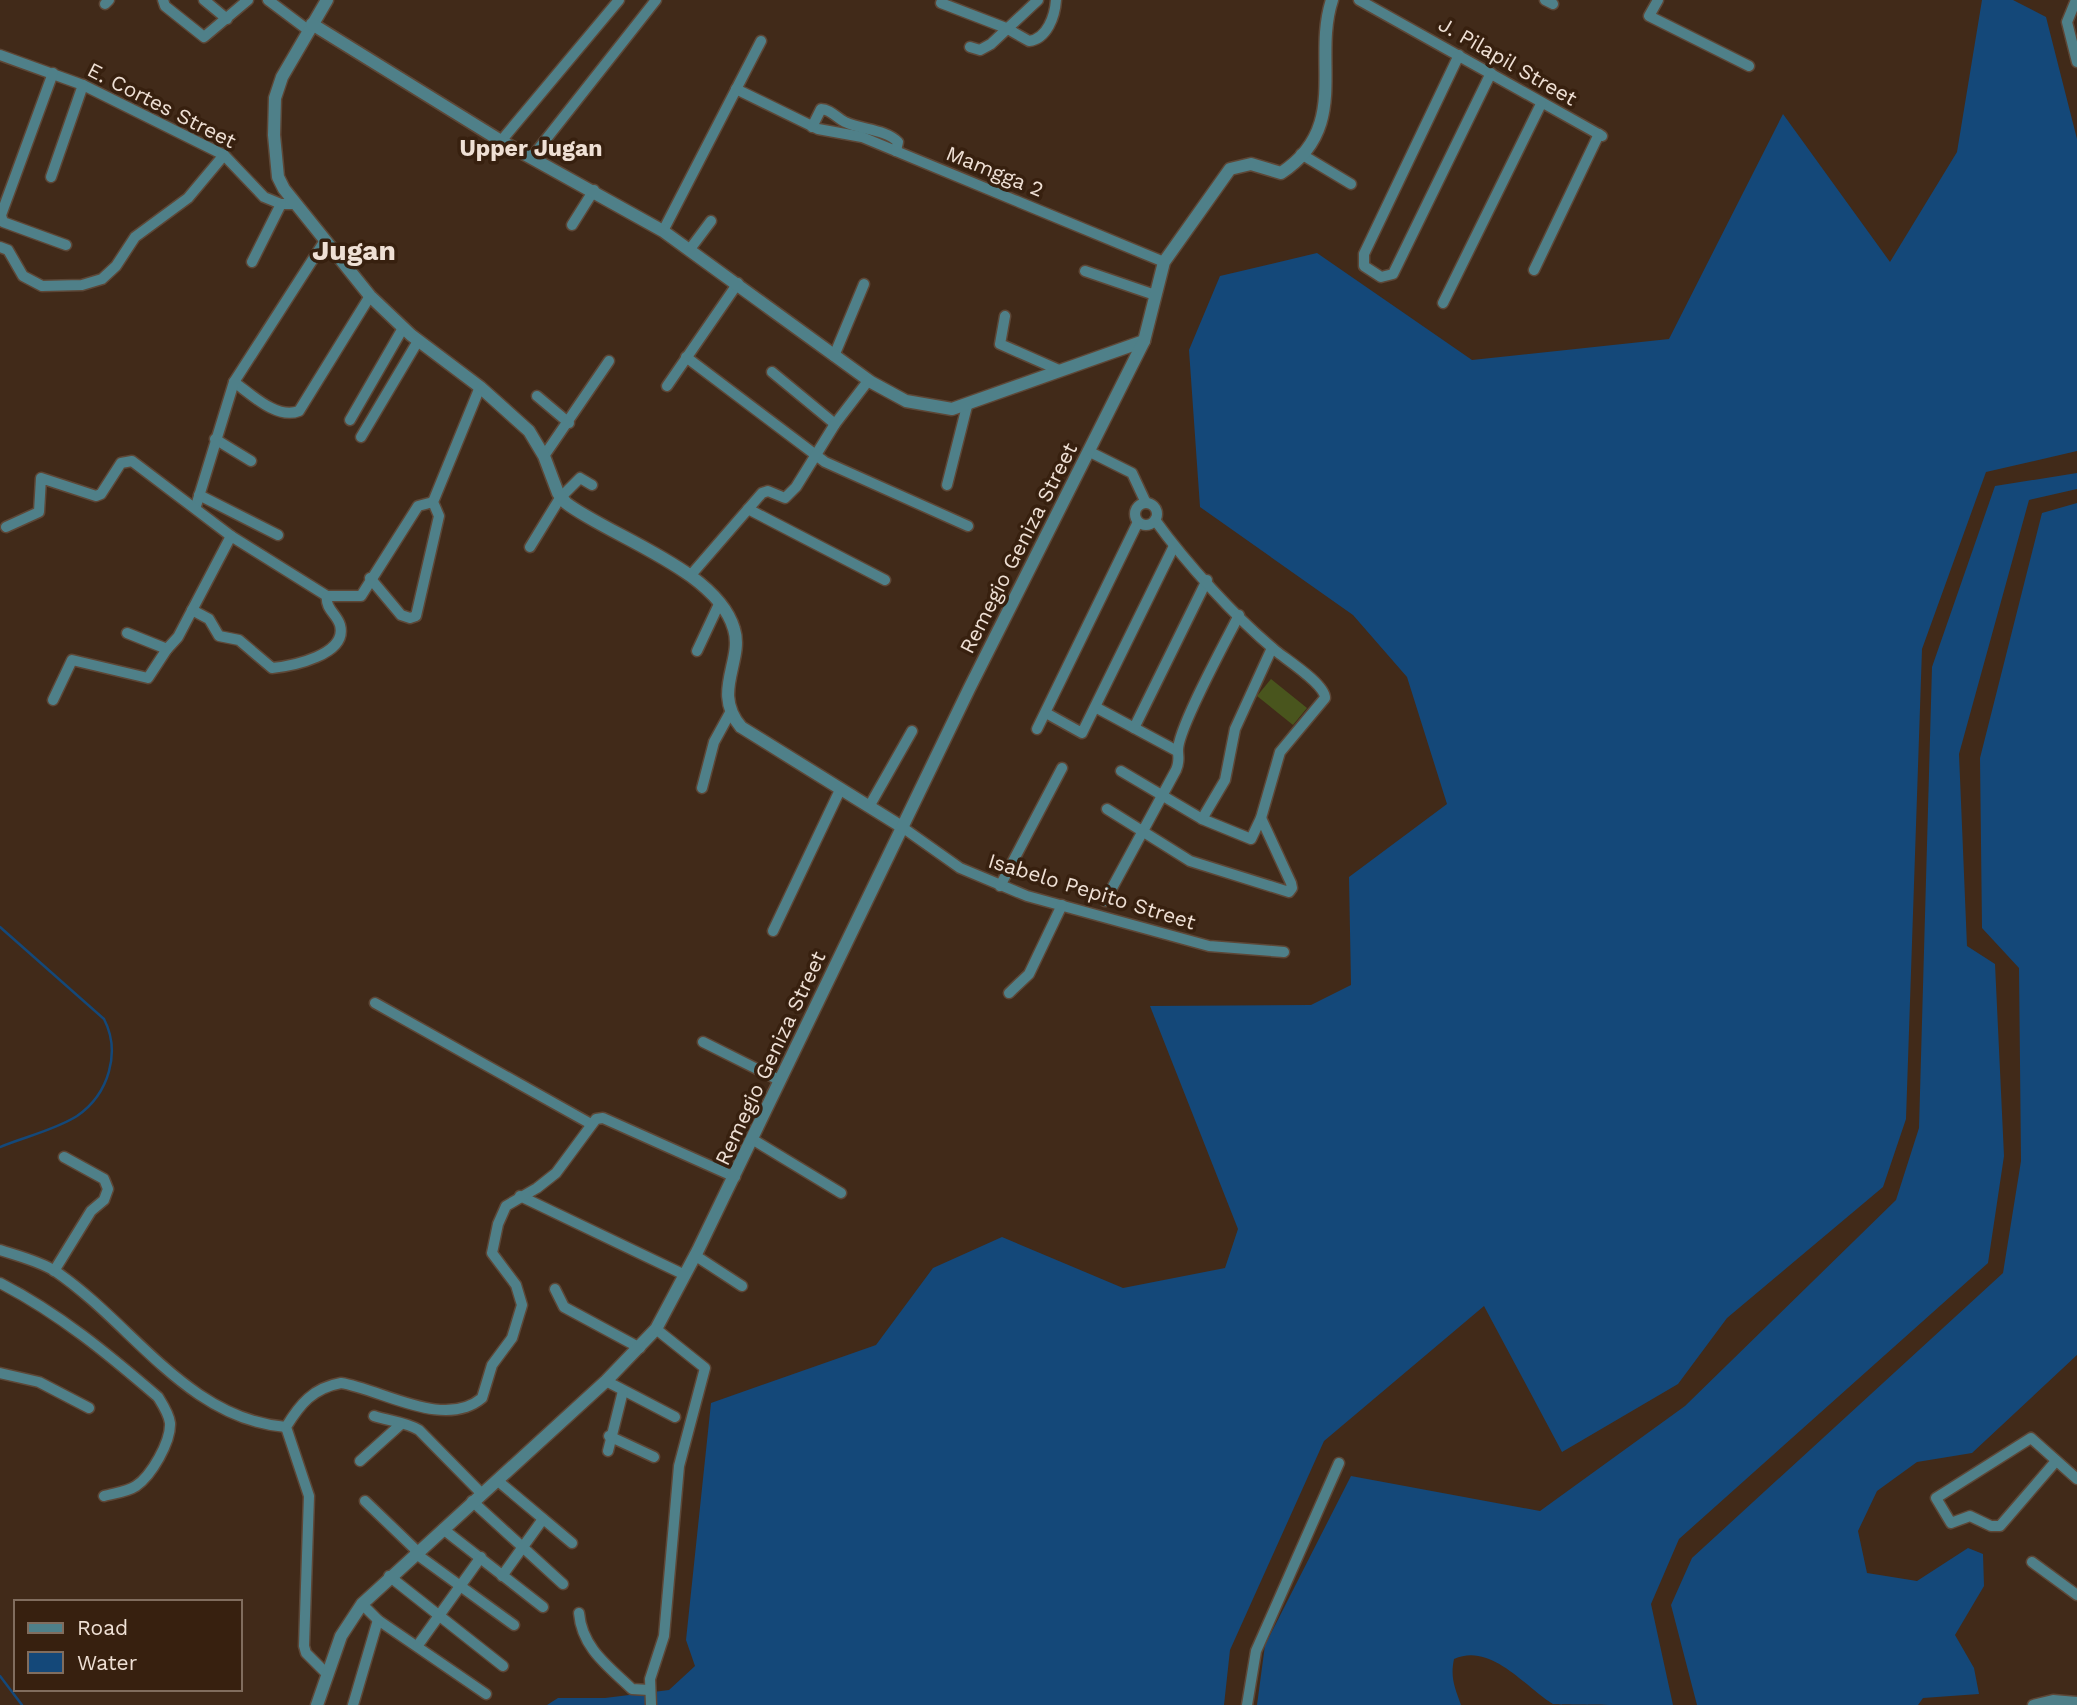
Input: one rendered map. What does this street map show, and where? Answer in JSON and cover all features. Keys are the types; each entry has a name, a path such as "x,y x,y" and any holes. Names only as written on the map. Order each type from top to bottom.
{"street":[{"path":"163,0 165,6 204,37 248,0"},
{"path":"204,0 227,19"},
{"path":"268,0 502,141 594,190 663,231 738,283 868,381 922,406 952,409 967,406 1144,341 1164,262 1230,169 1251,164 1281,173 1301,154 1317,131 1325,101 1332,0"},
{"path":"327,0 282,77 274,108 278,177 288,204 370,296 403,328 480,387 529,431 544,456 560,498 690,576 719,604 735,632 727,700 741,727 902,827"},
{"path":"502,141 619,0"},
{"path":"532,157 656,0"},
{"path":"970,47 980,50 991,44 1038,0"},
{"path":"941,2 1006,28 1029,41 1039,39 1052,18 1056,0"},
{"name":"J. Pilapil Street","path":"1359,0 1600,135 1534,270"},
{"path":"1658,0 1649,16 1749,66"},
{"path":"2076,0 2068,29 2077,62"},
{"path":"663,231 761,41"},
{"name":"E. Cortes Street","path":"0,55 83,85 224,155 236,163 260,194 288,204"},
{"path":"1459,55 1364,254 1364,266 1381,277 1393,274 1491,73"},
{"path":"53,73 1,215 3,222 66,245"},
{"path":"51,177 83,85"},
{"name":"Mamgga 2","path":"736,89 812,127 862,137 1164,262"},
{"path":"1443,303 1541,104"},
{"path":"812,127 821,109 826,109 844,122 891,137 898,142 896,151"},
{"path":"1301,154 1351,184"},
{"path":"0,247 8,250 18,270 32,282 52,287 95,281 117,266 135,237 188,198 224,155"},
{"path":"572,225 594,190"},
{"path":"252,262 288,204"},
{"path":"690,249 711,221"},
{"path":"198,501 234,382 324,242"},
{"path":"1085,271 1155,295"},
{"path":"667,386 738,283"},
{"path":"834,356 864,284"},
{"path":"234,382 275,410 290,414 299,411 370,296"},
{"path":"1005,316 1000,344 1059,370"},
{"path":"351,420 403,328"},
{"path":"361,437 418,341"},
{"name":"Remegio Geniza Street","path":"317,1705 341,1636 362,1604 389,1576 498,1481 606,1381 656,1329 735,1177 902,827 1144,341"},
{"path":"687,357 815,455 968,526"},
{"path":"544,456 609,361"},
{"path":"772,372 835,424"},
{"path":"690,576 765,492 780,498 789,495 835,424 868,381"},
{"path":"370,578 401,615 410,618 416,616 439,516 433,502 480,387"},
{"path":"537,396 569,423"},
{"path":"947,485 967,406"},
{"path":"215,439 251,461"},
{"path":"1088,451 1132,473 1146,503 1156,509 1155,520 1174,546 1272,648 1321,688 1325,698 1309,721 1280,752 1261,818 1251,839"},
{"path":"6,527 39,512 41,478 96,496 101,494 121,463 127,461 138,464 198,501 278,535"},
{"path":"530,547 560,498 580,478 593,485"},
{"path":"198,501 231,536 327,596 361,596 418,506 433,502"},
{"path":"1037,729 1138,522 1135,512 1146,503"},
{"path":"748,509 885,580"},
{"path":"1138,522 1148,525 1155,520"},
{"path":"53,700 72,660 148,678 178,637 231,536"},
{"path":"1046,713 1082,733 1097,708 1174,546"},
{"path":"1133,728 1207,580"},
{"path":"192,610 209,619 219,636 239,640 267,666 278,668 321,656 339,638 340,624 327,605 327,596"},
{"path":"697,651 719,604"},
{"path":"1105,901 1164,795 1180,760 1177,751 1192,711 1239,615"},
{"path":"127,633 167,649"},
{"path":"1202,819 1225,780 1235,729 1272,648"},
{"path":"1097,708 1177,751"},
{"path":"702,788 714,742 731,711"},
{"path":"870,806 912,731"},
{"path":"1000,886 1062,768"},
{"path":"1121,771 1202,819 1273,848"},
{"path":"773,931 840,790"},
{"path":"1107,809 1190,861 1289,892 1291,883 1261,818"},
{"name":"Isabelo Pepito Street","path":"902,827 960,868 1000,886 1209,946 1284,952"},
{"path":"1009,993 1029,974 1062,905"},
{"path":"375,1003 591,1124"},
{"path":"703,1042 779,1080"},
{"path":"286,1427 305,1398 341,1383 408,1406 459,1408 482,1398 492,1365 512,1338 522,1306 516,1285 492,1253 491,1247 502,1214 506,1206 537,1188 556,1172 591,1124 603,1118 735,1177"},
{"path":"752,1139 841,1193"},
{"path":"54,1271 91,1211 104,1200 108,1189 104,1180 64,1157"},
{"path":"520,1196 685,1275"},
{"path":"0,1250 54,1271 210,1403 236,1416 286,1427"},
{"path":"696,1255 742,1286"},
{"path":"0,1283 40,1303 74,1327 158,1398 166,1411 170,1424 167,1440 147,1478 134,1488 104,1496"},
{"path":"555,1289 564,1307 640,1348"},
{"path":"651,1705 649,1690 664,1636 679,1466 705,1368 656,1329"},
{"path":"0,1373 40,1382 89,1408"},
{"path":"606,1381 675,1417"},
{"path":"608,1451 623,1391"},
{"path":"374,1416 400,1425 409,1424 419,1430 522,1548 563,1584"},
{"path":"360,1461 400,1425"},
{"path":"286,1427 309,1496 304,1646 306,1653 328,1675"},
{"path":"610,1436 654,1457"},
{"path":"2056,1461 2000,1526 1991,1527 1970,1516 1951,1523 1936,1498 2031,1438 2077,1479"},
{"path":"1247,1705 1256,1651 1339,1463"},
{"path":"498,1481 572,1544"},
{"path":"365,1501 416,1552 459,1587 514,1625"},
{"path":"502,1576 542,1519"},
{"path":"443,1528 543,1607"},
{"path":"418,1645 481,1557"},
{"path":"2032,1562 2077,1595"},
{"path":"389,1576 503,1666"},
{"path":"362,1604 378,1620 486,1694"},
{"path":"579,1613 580,1627 589,1647 600,1660 632,1689 649,1690"},
{"path":"353,1705 378,1620"},
{"path":"2032,1705 2053,1700 2077,1702"}],"green space":[{"path":"1271,679 1307,708 1293,725 1257,696"}],"water":[{"path":"1982,0 2013,0 2046,17 2077,139 2077,451 1986,472 1922,649 1906,1119 1883,1187 1727,1318 1678,1384 1562,1452 1484,1306 1324,1441 1230,1650 1224,1705 547,1705 558,1698 605,1698 669,1690 695,1666 686,1640 711,1403 876,1345 933,1268 1002,1237 1123,1288 1225,1268 1238,1229 1150,1006 1311,1005 1351,985 1349,877 1447,804 1407,677 1353,615 1200,507 1189,350 1220,276 1317,253 1472,360 1669,339 1783,114 1890,262 1957,152"},
{"path":"2077,473 2077,489 2029,500 1959,754 1967,946 1995,964 2004,1156 1988,1263 1679,1539 1651,1604 1673,1705 1553,1704 1494,1661 1468,1655 1454,1659 1453,1666 1454,1683 1461,1705 1257,1705 1265,1645 1351,1476 1540,1511 1685,1406 1896,1200 1919,1128 1932,667 1995,486"},
{"path":"2077,503 2077,1355 1972,1453 1917,1462 1877,1491 1858,1531 1867,1573 1917,1581 1968,1548 1983,1554 1984,1586 1955,1635 1974,1668 1979,1694 1923,1698 1918,1705 1697,1705 1671,1605 1692,1558 2003,1273 2021,1161 2019,968 1982,928 1980,758 2042,513"}],"waterway":[{"path":"0,927 104,1019 111,1045 109,1072 88,1107 59,1125 0,1147"},
{"path":"0,1676 22,1705"}],"district":[{"name":"Upper Jugan","path":"531,148"},
{"name":"Jugan","path":"354,250"}]}
